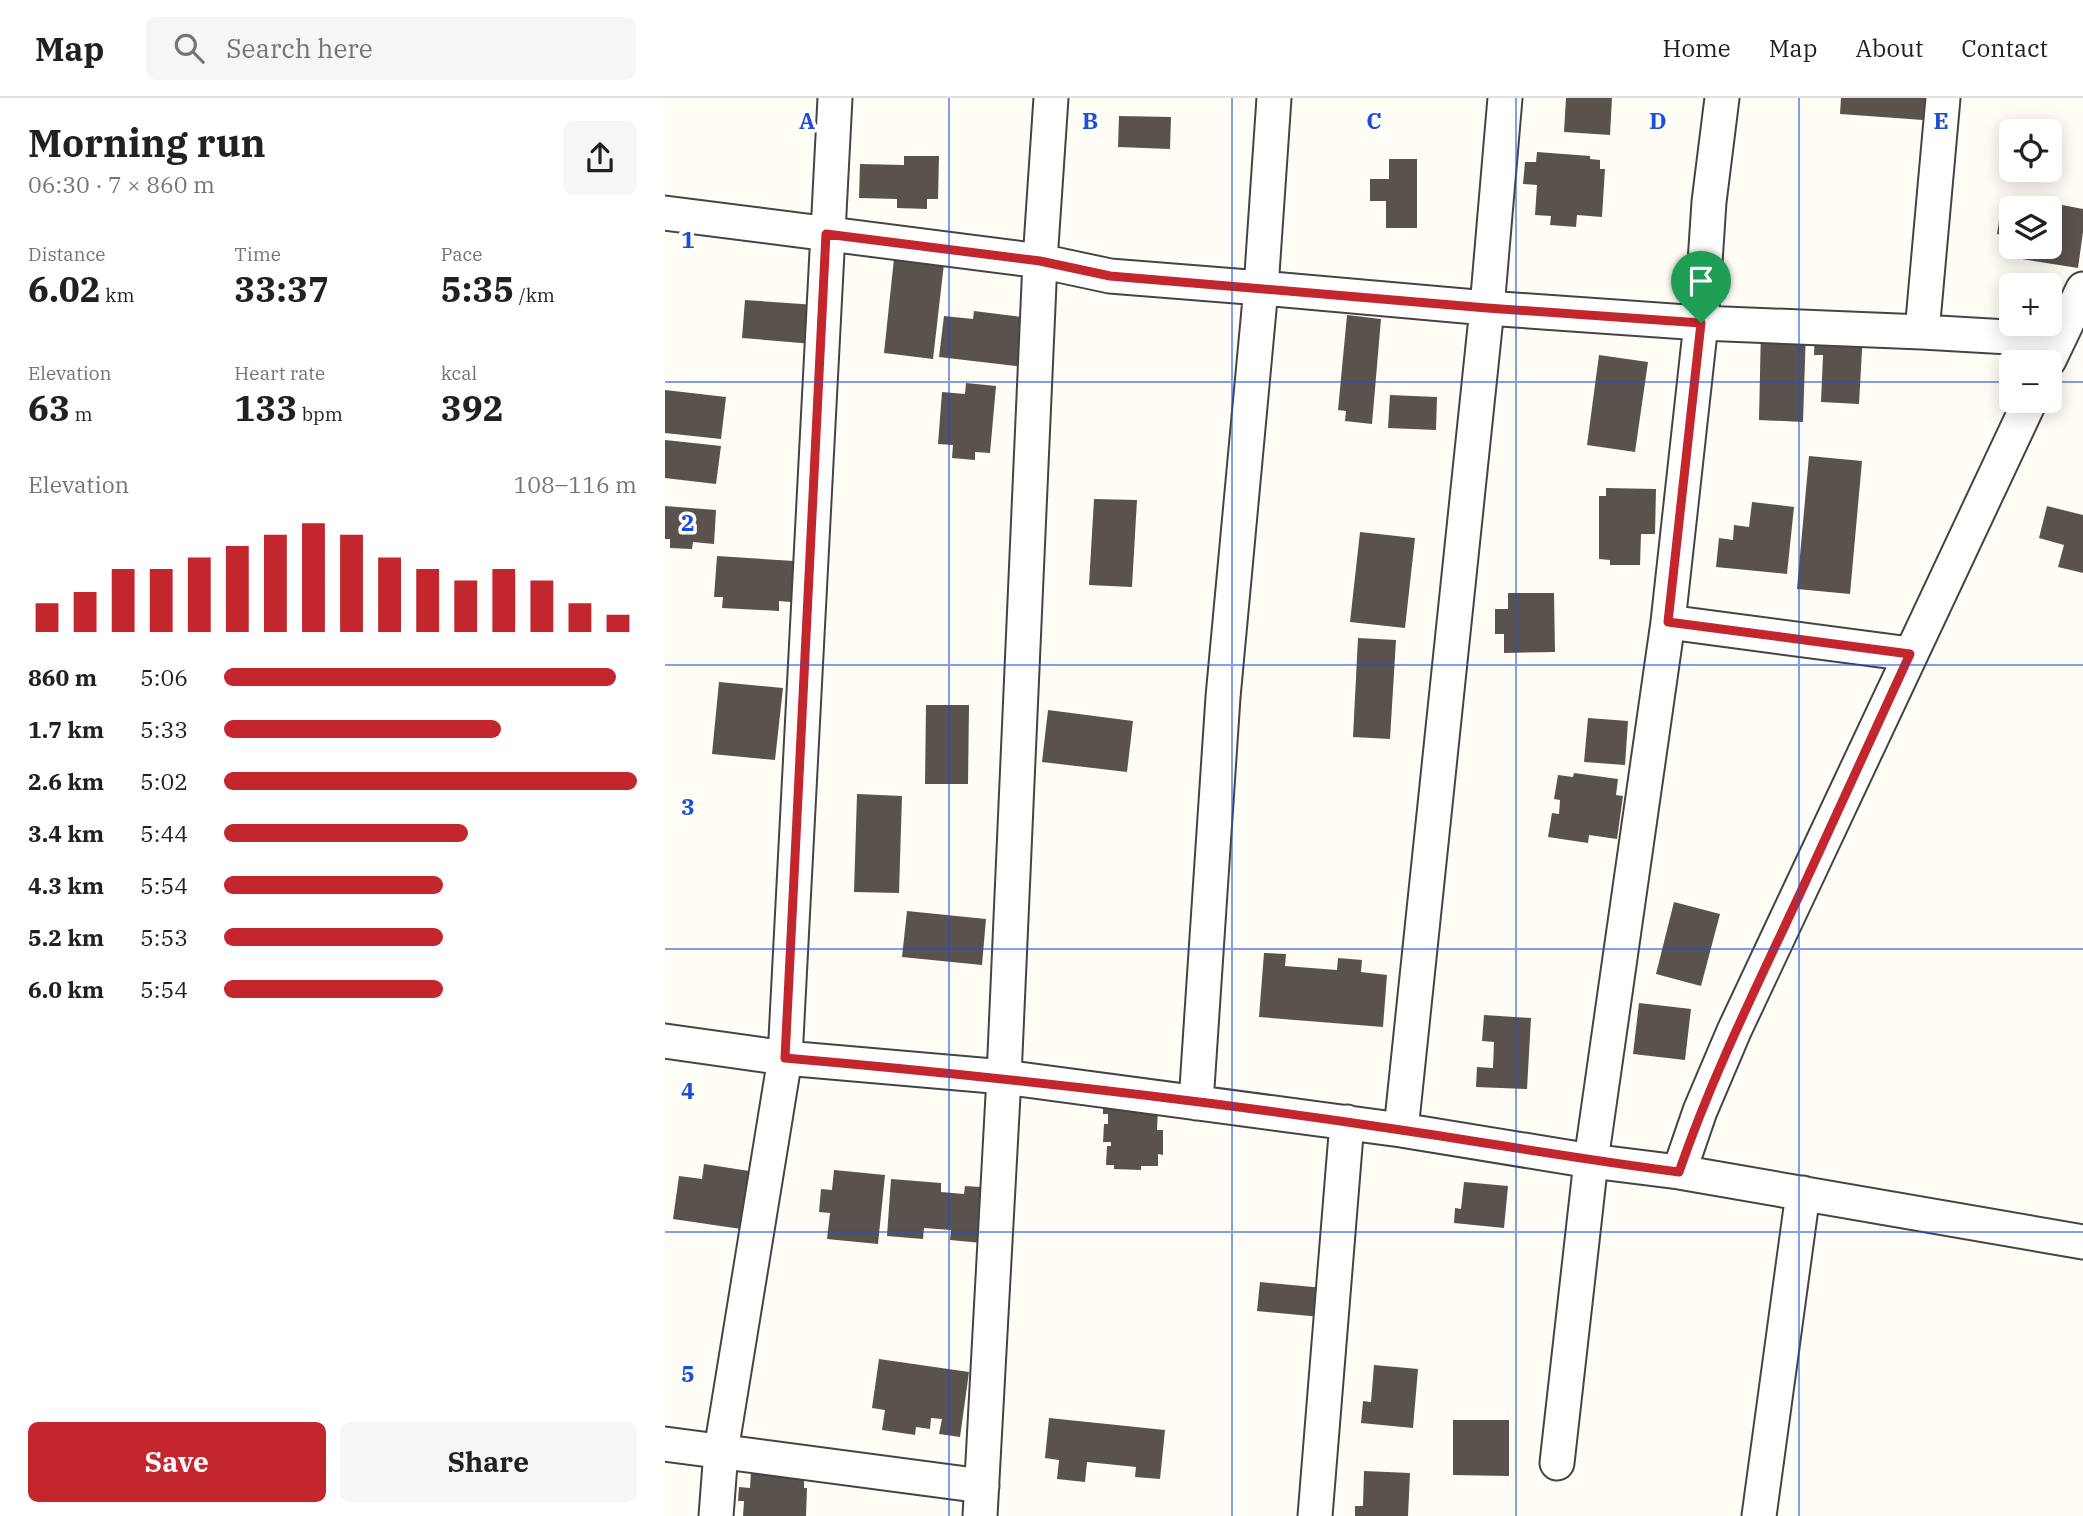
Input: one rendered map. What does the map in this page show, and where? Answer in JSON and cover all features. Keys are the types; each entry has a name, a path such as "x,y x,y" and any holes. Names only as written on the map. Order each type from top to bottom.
{"street":[{"path":"716,1516 721,1451 785,1058 835,98"},
{"path":"665,1444 721,1451 981,1501 1004,1077 1040,261 1051,98"},
{"path":"1196,1103 1223,697 1261,288 1274,98"},
{"path":"1401,1130 1487,308 1505,98"},
{"path":"1557,1464 1591,1161 1668,622 1701,323 1709,202 1722,98"},
{"path":"1922,332 1943,98"},
{"path":"665,213 1040,261 1110,276 1701,323 1922,332 2046,350"},
{"path":"2053,350 2083,289"},
{"path":"1679,1172 1700,1111 1734,1031 1805,885 1910,654 2024,413"},
{"path":"1668,622 1910,654"},
{"path":"665,1041 785,1058 1004,1077 1347,1122 1591,1161 1679,1172 2083,1242"},
{"path":"1315,1516 1347,1122"},
{"path":"1759,1516 1803,1193"}],"building":[{"path":"1566,98 1612,98 1610,135 1564,132"},
{"path":"1841,98 1925,98 1923,120 1840,114"},
{"path":"1119,116 1171,117 1170,149 1118,147"},
{"path":"1537,152 1590,156 1590,159 1600,160 1600,169 1605,169 1602,217 1577,215 1576,227 1550,225 1551,216 1535,215 1537,185 1523,184 1525,162 1536,162"},
{"path":"904,156 939,156 938,199 927,199 927,209 897,208 897,199 859,198 860,164 904,165"},
{"path":"1389,159 1417,159 1417,228 1386,228 1386,201 1370,201 1370,179 1389,179"},
{"path":"2062,205 2083,209 2078,268 2022,259 2062,259"},
{"path":"895,249 945,255 933,359 884,353"},
{"path":"745,300 816,305 813,344 742,338"},
{"path":"974,311 1021,317 1020,329 1029,330 1025,367 939,357 944,316 973,319"},
{"path":"1347,315 1381,319 1372,424 1345,421 1346,411 1338,410"},
{"path":"1761,327 1806,329 1803,422 1759,420"},
{"path":"1815,329 1863,332 1859,404 1821,402 1823,355 1814,355"},
{"path":"1599,355 1648,362 1635,452 1587,445"},
{"path":"966,383 996,386 990,453 975,452 975,460 952,458 953,445 938,444 942,392 965,394"},
{"path":"665,390 726,397 721,439 665,433"},
{"path":"1390,395 1437,397 1436,430 1388,428"},
{"path":"665,440 721,446 716,484 665,478"},
{"path":"1809,456 1862,461 1850,594 1797,589"},
{"path":"1606,488 1656,489 1655,534 1641,534 1640,565 1610,565 1610,560 1599,559 1599,496 1606,496"},
{"path":"1094,499 1137,500 1132,587 1089,585"},
{"path":"1752,502 1794,507 1787,574 1716,567 1719,538 1733,540 1734,525 1749,527"},
{"path":"665,506 716,510 714,544 693,542 692,549 670,548 670,539 665,539"},
{"path":"2047,506 2083,515 2083,573 2058,567 2064,545 2039,538"},
{"path":"1360,532 1415,538 1405,628 1350,622"},
{"path":"717,556 794,561 791,602 779,601 779,611 722,608 723,597 714,597"},
{"path":"1508,593 1554,593 1555,652 1504,653 1504,634 1495,634 1495,609 1508,609"},
{"path":"1358,638 1396,640 1390,739 1353,737"},
{"path":"719,682 783,688 775,760 712,754"},
{"path":"926,705 969,705 968,784 925,784"},
{"path":"1048,710 1133,721 1127,772 1042,762"},
{"path":"1588,718 1628,721 1625,765 1584,762"},
{"path":"1574,773 1618,779 1616,795 1623,796 1617,839 1589,835 1588,843 1548,837 1552,813 1559,814 1560,800 1554,799 1558,775 1573,777"},
{"path":"857,794 902,796 899,893 854,892"},
{"path":"1674,902 1720,914 1701,986 1656,974"},
{"path":"907,911 986,919 982,965 902,957"},
{"path":"1264,953 1286,954 1285,966 1337,970 1338,958 1362,960 1361,972 1387,975 1383,1027 1259,1017"},
{"path":"1639,1003 1691,1009 1685,1060 1633,1054"},
{"path":"1484,1015 1531,1018 1527,1089 1476,1087 1477,1067 1493,1068 1494,1042 1482,1041"},
{"path":"1103,1098 1158,1108 1157,1130 1163,1130 1163,1155 1158,1154 1158,1166 1141,1166 1141,1170 1114,1169 1114,1165 1106,1165 1107,1146 1111,1146 1111,1142 1103,1142 1104,1124 1108,1124 1108,1114 1103,1114"},
{"path":"704,1164 749,1171 741,1229 673,1219 679,1176 702,1179"},
{"path":"834,1170 885,1175 878,1244 827,1239 830,1213 819,1212 821,1189 832,1190"},
{"path":"891,1179 941,1183 941,1192 964,1194 965,1186 981,1187 981,1197 986,1197 982,1243 950,1240 951,1230 924,1228 923,1239 887,1236"},
{"path":"1464,1182 1508,1186 1504,1228 1454,1223 1455,1208 1461,1209"},
{"path":"1260,1282 1324,1288 1321,1317 1257,1311"},
{"path":"879,1359 969,1372 960,1437 939,1434 942,1419 931,1418 930,1429 916,1427 915,1435 882,1430 885,1410 872,1408"},
{"path":"1374,1365 1418,1369 1413,1428 1361,1423 1363,1401 1371,1402"},
{"path":"1049,1418 1165,1430 1160,1479 1135,1477 1136,1467 1087,1462 1085,1482 1057,1479 1059,1460 1045,1458"},
{"path":"1453,1420 1509,1420 1509,1476 1453,1475"},
{"path":"751,1471 804,1474 804,1488 807,1488 806,1516 743,1516 744,1501 738,1501 739,1487 750,1488"},
{"path":"1364,1471 1410,1473 1408,1516 1355,1516 1355,1506 1363,1506"}],"route":[{"path":"826,234 1040,261 1110,276 1701,323 1668,622 1910,654 1805,885 1734,1031 1700,1111 1679,1172 1591,1161 1401,1130 1004,1077 785,1058 826,234"}]}
